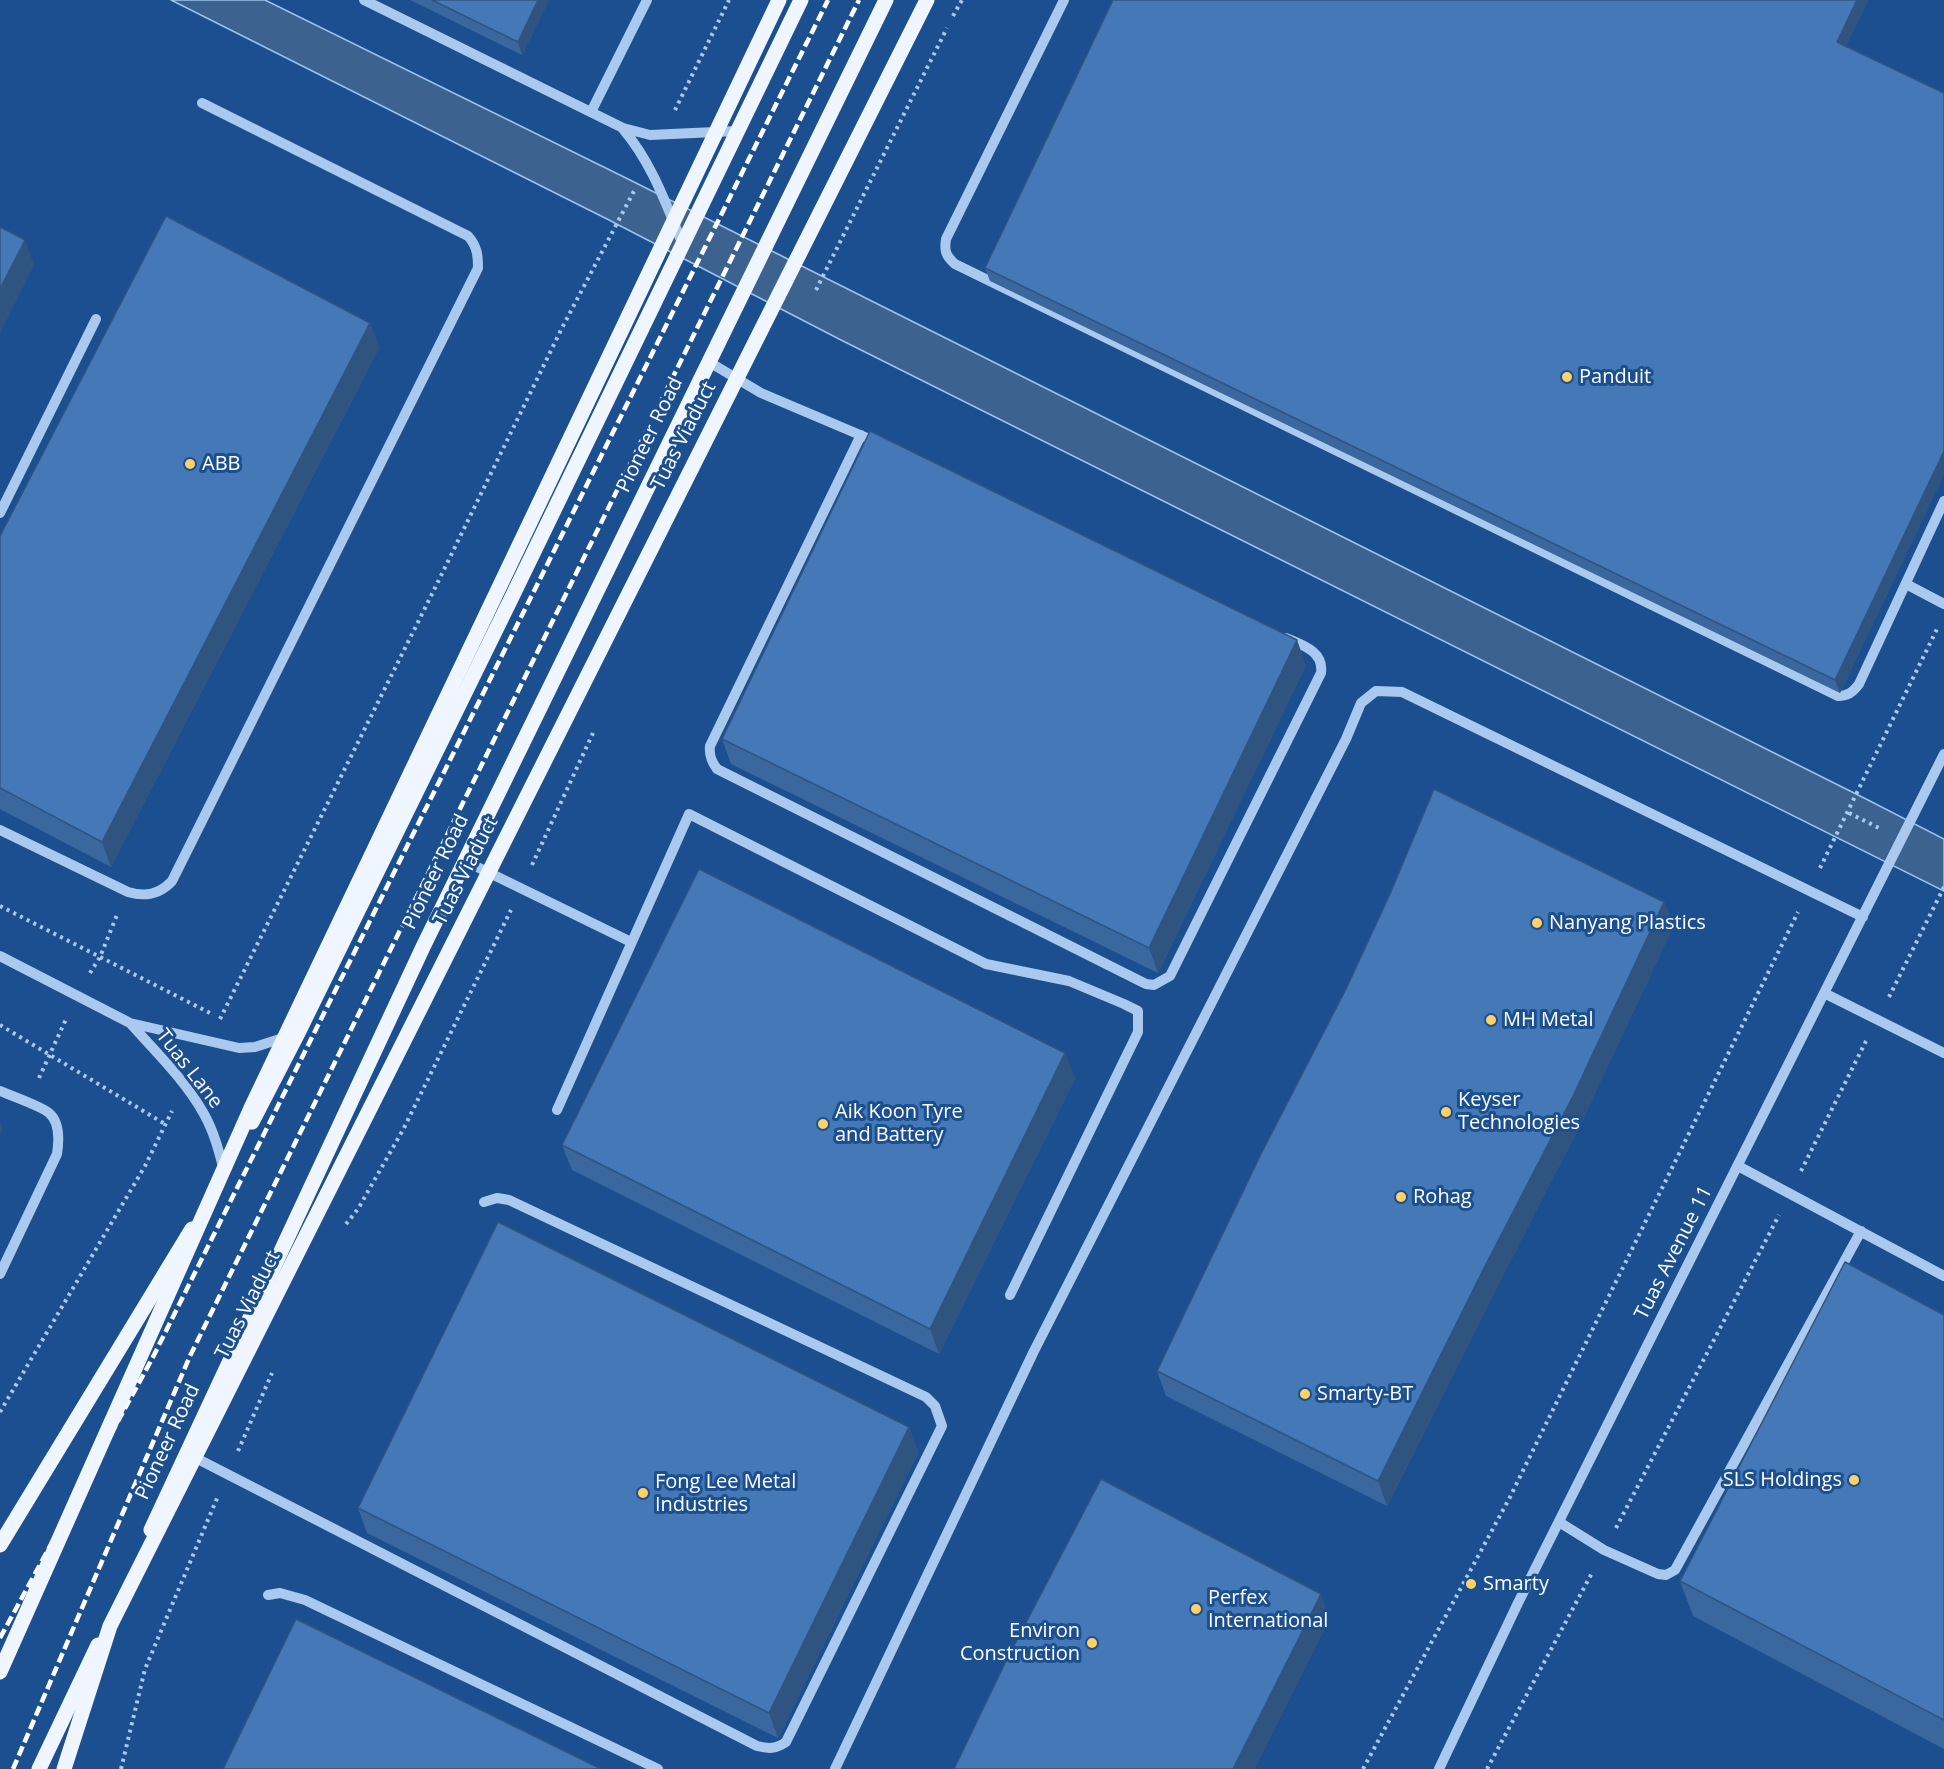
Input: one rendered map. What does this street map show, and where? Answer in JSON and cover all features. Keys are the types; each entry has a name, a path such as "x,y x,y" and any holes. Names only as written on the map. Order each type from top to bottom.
{"main road":[{"path":"0,1671 251,1108 779,0"},
{"path":"0,1545 225,1174 298,1033 801,0"},
{"name":"Pioneer Road","path":"39,1769 423,947 886,0"},
{"name":"Tuas Viaduct","path":"64,1769 110,1626 927,0"}],"street":[{"path":"364,0 623,128 650,135 737,131"},
{"path":"591,112 647,0"},
{"path":"1064,0 946,239 944,251 955,264 1838,696 1854,692 1859,684 1944,501"},
{"path":"0,830 128,892 142,896 153,894 165,888 172,881 478,268 475,243 468,236 202,103"},
{"path":"623,128 638,146 646,169 683,245"},
{"path":"0,513 96,319"},
{"path":"709,362 761,393 893,450"},
{"path":"861,435 710,746 709,754 712,762 717,769 1146,984 1154,985 1170,976 1321,673 1320,661 1313,651 1281,635"},
{"path":"1906,584 1944,604"},
{"path":"835,1769 1034,1351 1347,739 1361,703 1376,691 1402,692 1863,917"},
{"name":"Tuas Avenue 11","path":"1440,1769 1559,1522 1944,754"},
{"path":"557,1110 689,814 986,964 1069,981 1138,1011 1138,1032 1010,1295"},
{"path":"465,861 632,942"},
{"name":"Tuas Lane","path":"0,956 130,1023 248,1049 298,1033"},
{"path":"1824,993 1944,1053"},
{"name":"Tuas Lane","path":"130,1023 184,1085 203,1112 218,1144 225,1174"},
{"path":"0,1091 49,1113 56,1124 59,1138 57,1154 0,1274"},
{"path":"1738,1166 1944,1276"},
{"path":"186,1453 757,1746 769,1749 786,1742 942,1426 935,1406 926,1397 510,1200 497,1198 484,1202"},
{"path":"1559,1522 1604,1550 1658,1574 1666,1575 1675,1570 1861,1231"},
{"path":"268,1595 279,1593 305,1600 658,1769"}],"path":[{"path":"662,135 729,0"},
{"path":"839,247 962,0"},
{"path":"209,1041 434,592 556,339 646,169"},
{"path":"1363,1769 1509,1499 1808,891 1849,813 1939,626"},
{"path":"344,1226 358,1209 404,1128 521,888 595,729"},
{"path":"1849,813 1901,839"},
{"path":"1487,1769 1790,1194 1944,887"},
{"path":"0,906 220,1018"},
{"path":"0,1025 165,1125"},
{"path":"0,1412 145,1166 184,1085"},
{"path":"121,1769 145,1669 274,1367"}],"water":[{"path":"171,0 265,0 628,179 1868,800 1944,839 1944,891 841,340 607,219"}],"building":[{"path":"432,0 538,0 518,42"},
{"name":"Panduit","path":"1113,0 1857,0 1837,42 1944,93 1944,451 1835,680 985,268"},
{"name":"ABB","path":"166,216 370,323 102,842 0,788 0,536"},
{"path":"0,227 25,240 0,289"},
{"path":"870,431 1297,640 1149,948 722,739"},
{"path":"1434,789 1664,902 1573,1096 1378,1481 1157,1371 1261,1154 1346,989 1390,894"},
{"name":"Aik Koon Tyre and Battery","path":"699,869 1065,1053 930,1329 562,1145"},
{"name":"Fong Lee Metal Industries","path":"498,1222 909,1427 769,1713 358,1508"},
{"name":"SLS Holdings","path":"1845,1262 1944,1315 1944,1720 1680,1581"},
{"path":"1101,1479 1321,1594 1233,1769 954,1769 1006,1661"},
{"path":"296,1619 601,1769 223,1769"}],"railway":[{"path":"0,1638 153,1357 828,0"},
{"path":"13,1769 190,1356 859,0"}],"place":[{"name":"Panduit","path":"1567,377"},
{"name":"ABB","path":"190,464"},
{"name":"Nanyang Plastics","path":"1537,923"},
{"name":"MH Metal","path":"1491,1020"},
{"name":"Keyser Technologies","path":"1446,1112"},
{"name":"Aik Koon Tyre and Battery","path":"823,1124"},
{"name":"Rohag","path":"1401,1197"},
{"name":"Smarty-BT","path":"1305,1394"},
{"name":"SLS Holdings","path":"1854,1480"},
{"name":"Fong Lee Metal Industries","path":"643,1493"},
{"name":"Smarty","path":"1471,1584"},
{"name":"Perfex International","path":"1196,1609"},
{"name":"Environ Construction","path":"1092,1643"}]}
